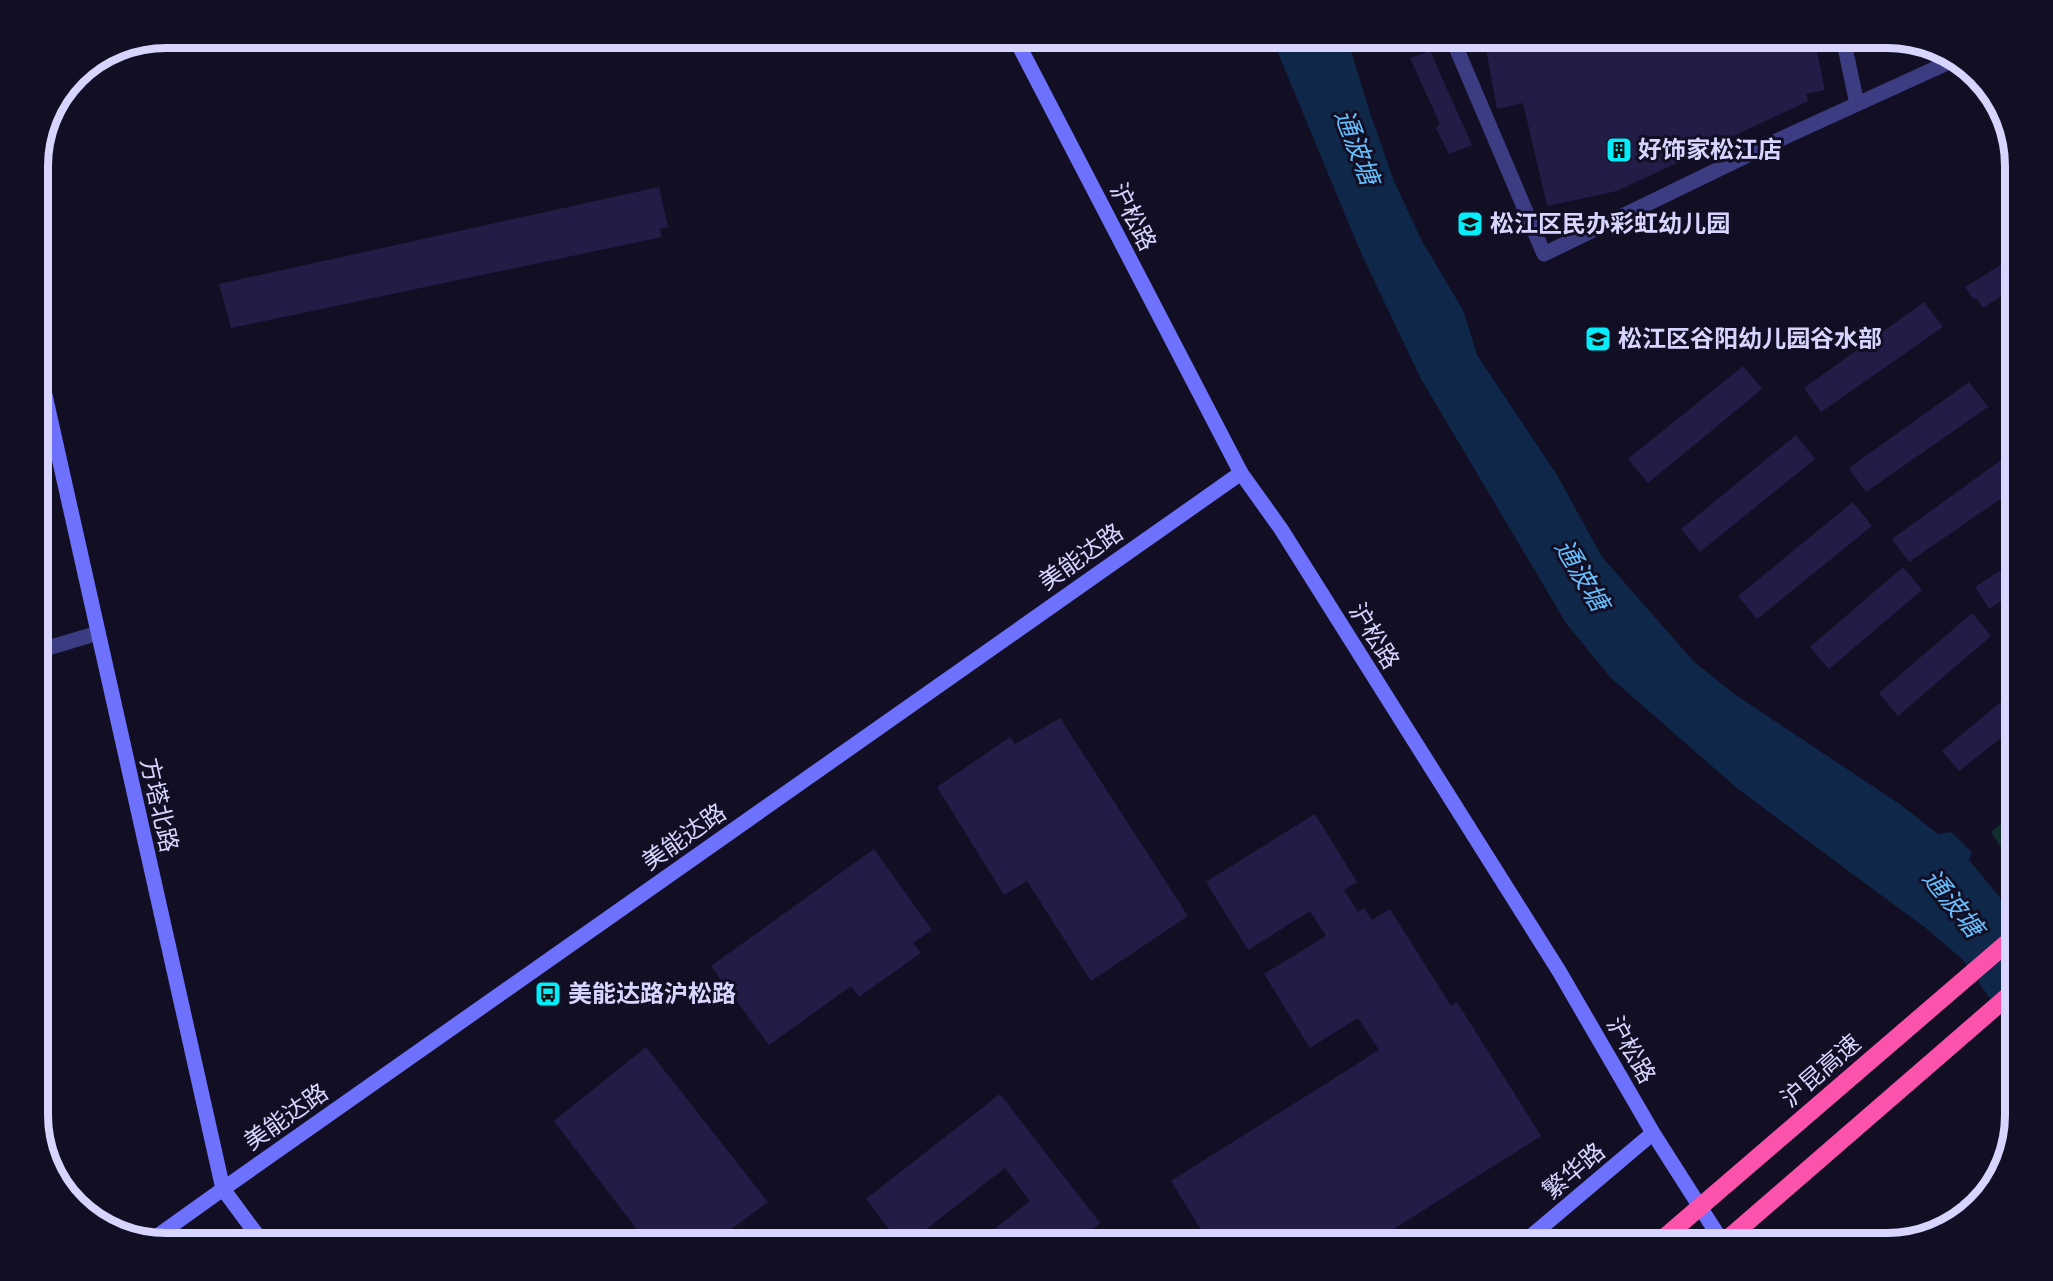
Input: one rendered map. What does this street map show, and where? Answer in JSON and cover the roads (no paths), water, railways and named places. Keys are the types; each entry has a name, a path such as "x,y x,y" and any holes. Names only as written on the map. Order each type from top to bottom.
{"highway":[{"name":"沪昆高速","path":"1671,1233 2005,945"},
{"path":"1736,1233 2005,1000"}],"main road":[{"name":"沪松路","path":"1020,48 1241,473 1281,529 1559,971 1653,1134 1716,1233"},
{"name":"方塔北路","path":"48,409 222,1189 255,1233"},
{"name":"美能达路","path":"162,1233 1241,473"},
{"name":"繁华路","path":"1536,1233 1653,1134"}],"street":[{"path":"1456,48 1544,254 1777,141 1946,64"},
{"path":"1845,48 1857,104"},
{"path":"48,648 98,633"}],"water":[{"name":"通波塘","path":"1276,48 1350,48 1394,181 1422,241 1463,310 1477,355 1557,475 1602,557 1694,662 1737,696 1901,805 1938,834 1951,832 1972,852 1969,860 2005,904 2005,1020 1963,960 1927,929 1738,789 1611,678 1566,623 1421,379 1361,253"}],"place":[{"name":"好饰家松江店","path":"1619,150"},
{"name":"松江区民办彩虹幼儿园","path":"1470,224"},
{"name":"松江区谷阳幼儿园谷水部","path":"1598,339"},
{"name":"美能达路沪松路","path":"548,994"}]}
